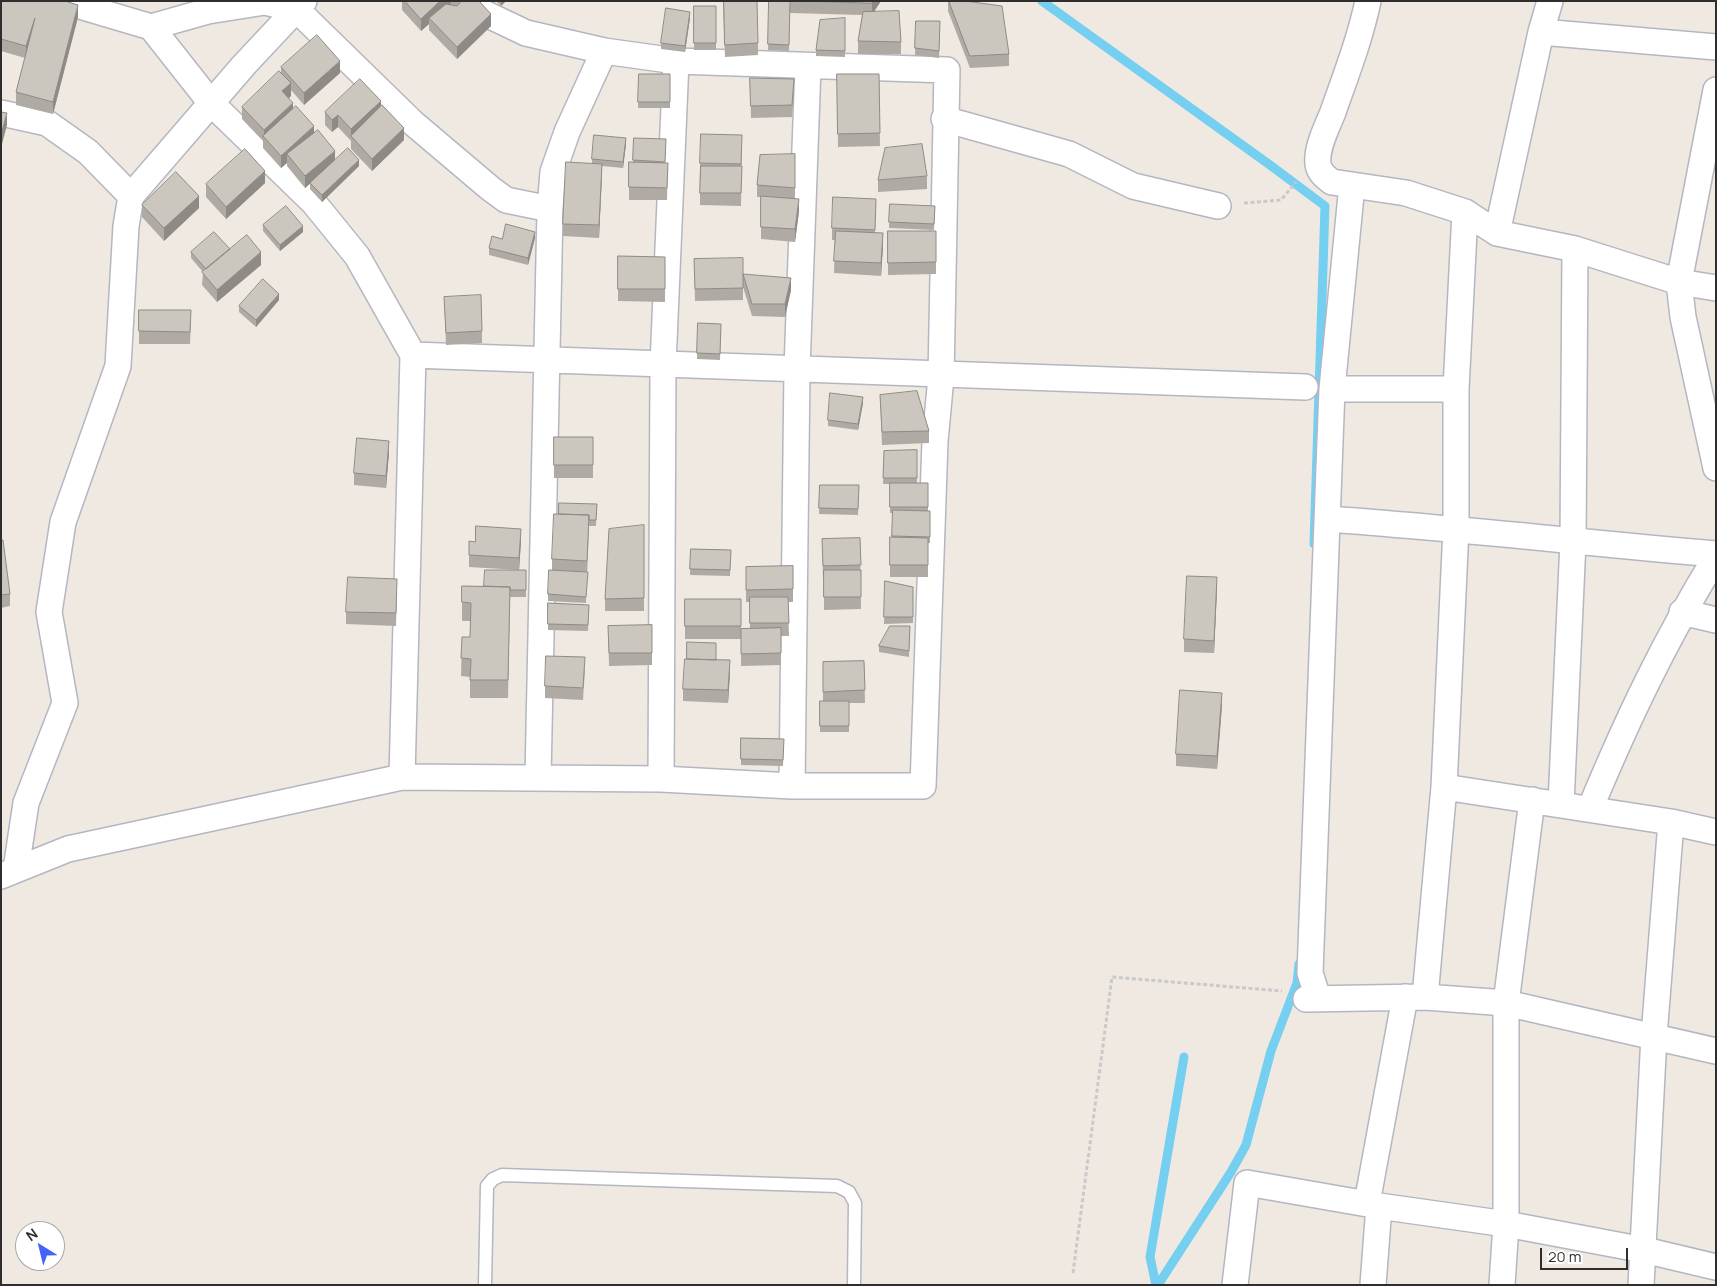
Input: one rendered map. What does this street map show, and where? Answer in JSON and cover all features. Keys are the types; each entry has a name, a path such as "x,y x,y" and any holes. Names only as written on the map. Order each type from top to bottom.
{"street":[{"path":"63,1 151,27 208,11 265,2 300,5 413,123 491,189 506,200 550,209"},
{"path":"8,872 68,849 402,777 661,778 792,786 923,786 935,441 941,377 944,118 947,70 676,62 604,51 526,33 484,13 473,1"},
{"path":"1368,1 1362,28 1322,141 1318,162 1319,169 1325,177 1332,182 1406,193 1465,212 1497,233 1575,249 1680,282 1716,288"},
{"path":"1497,233 1541,32 1550,1"},
{"path":"8,872 26,803 66,703 48,612 63,522 118,366 126,226 131,196 211,103 300,5"},
{"path":"151,27 211,103 314,203 357,256 413,356 402,777"},
{"path":"1541,32 1716,47"},
{"path":"538,777 550,209 553,172 567,132 604,51"},
{"path":"661,778 663,365 676,62"},
{"path":"792,786 797,369 808,66"},
{"path":"1716,90 1680,282 1683,317 1716,468"},
{"path":"1,113 47,123 88,152 131,196"},
{"path":"944,118 1069,154 1132,186 1218,206"},
{"path":"1352,185 1332,389 1310,973 1312,998 1415,997 1506,1003 1716,1051"},
{"path":"1373,1285 1373,1205 1415,997 1444,787 1456,528 1456,389 1465,212"},
{"path":"1561,804 1573,542 1575,249"},
{"path":"413,356 797,369 941,377 1305,387"},
{"path":"1332,389 1456,389"},
{"path":"1327,519 1456,528 1716,556 1682,612 1627,719 1590,809"},
{"path":"1682,612 1716,620"},
{"path":"1444,787 1671,822 1716,832"},
{"path":"1502,1285 1506,1224 1506,1003 1532,800"},
{"path":"1641,1285 1654,1036 1671,822"},
{"path":"1235,1285 1247,1183 1373,1205 1506,1224 1644,1250 1716,1267"}],"lane":[{"path":"485,1285 487,1186 493,1179 502,1175 838,1186 849,1192 855,1203 854,1285"}],"path":[{"path":"1218,206 1281,200"},
{"path":"1074,1273 1112,977 1280,991"}],"building":[{"path":"1,1 65,1 78,5 53,102 16,92 35,18 26,46 1,39"},
{"path":"405,1 440,1 421,19"},
{"path":"458,1 479,1 491,14 457,47 429,18 446,4 457,6 460,3"},
{"path":"724,1 757,1 758,43 725,45"},
{"path":"769,1 790,1 789,45 768,44"},
{"path":"809,1 873,1 872,3"},
{"path":"949,1 965,1 1002,6 1009,54 970,56"},
{"path":"694,6 716,6 716,43 694,43"},
{"path":"666,8 690,12 685,46 661,43"},
{"path":"899,11 901,42 858,41 863,12"},
{"path":"845,18 845,51 816,50 820,20"},
{"path":"916,21 940,21 939,51 915,48"},
{"path":"317,35 340,61 304,93 281,67"},
{"path":"279,71 291,83 282,91 293,103 264,130 242,107"},
{"path":"639,74 670,74 670,102 638,102"},
{"path":"837,74 879,74 880,133 838,134"},
{"path":"750,78 794,79 792,105 751,106"},
{"path":"360,79 381,101 351,129 338,115 332,120 325,112"},
{"path":"382,105 404,128 372,159 351,136"},
{"path":"296,106 314,126 281,156 263,136"},
{"path":"1,112 7,113 1,135"},
{"path":"318,130 335,151 305,176 287,154"},
{"path":"701,134 742,135 741,164 700,163"},
{"path":"594,135 626,138 623,162 592,159"},
{"path":"634,138 666,139 665,162 633,160"},
{"path":"922,144 927,176 878,180 885,148"},
{"path":"348,148 359,160 322,195 310,183"},
{"path":"245,149 265,171 226,207 206,184"},
{"path":"795,154 795,188 757,185 760,155"},
{"path":"566,162 602,164 599,225 563,224"},
{"path":"629,162 668,163 667,188 629,187"},
{"path":"701,166 742,166 741,193 700,193"},
{"path":"176,172 199,196 164,228 142,205"},
{"path":"761,196 799,199 795,229 761,227"},
{"path":"833,197 876,199 875,230 832,228"},
{"path":"890,204 935,206 934,224 889,222"},
{"path":"286,206 303,226 280,245 263,225"},
{"path":"506,224 535,232 528,258 489,248 492,236 502,239"},
{"path":"836,231 883,233 881,263 834,261"},
{"path":"888,231 936,231 936,262 888,263"},
{"path":"214,232 230,249 206,269 191,252"},
{"path":"247,235 261,252 217,290 202,272"},
{"path":"618,256 665,257 665,289 618,289"},
{"path":"743,258 743,288 695,289 694,259"},
{"path":"743,274 791,278 785,304 752,304"},
{"path":"263,279 279,294 256,320 239,306"},
{"path":"481,295 482,331 446,333 444,297"},
{"path":"139,310 191,310 190,332 139,331"},
{"path":"698,323 721,324 720,354 697,353"},
{"path":"917,391 929,431 882,432 880,395"},
{"path":"830,393 863,397 858,424 828,420"},
{"path":"554,437 593,437 593,465 554,465"},
{"path":"357,438 389,441 386,476 354,473"},
{"path":"917,450 917,478 883,478 884,451"},
{"path":"890,483 928,483 928,507 890,507"},
{"path":"820,485 859,485 858,509 819,508"},
{"path":"559,503 597,504 596,520 589,520 589,515 559,514"},
{"path":"893,510 930,511 930,537 892,536"},
{"path":"554,514 589,515 587,561 552,559"},
{"path":"644,525 644,598 605,599 609,529"},
{"path":"476,526 521,529 519,558 469,555 469,541 475,542"},
{"path":"890,537 928,538 928,565 890,565"},
{"path":"860,538 861,565 823,566 822,539"},
{"path":"1,540 3,540 10,594 1,595"},
{"path":"691,549 731,550 730,570 690,569"},
{"path":"793,566 793,589 746,590 746,567"},
{"path":"485,570 526,570 526,590 510,590 510,587 484,586"},
{"path":"549,570 588,572 586,597 548,594"},
{"path":"824,570 861,570 861,597 824,597"},
{"path":"1187,576 1217,577 1214,641 1184,639"},
{"path":"348,577 397,579 396,613 346,612"},
{"path":"885,581 913,587 913,617 884,617"},
{"path":"462,586 510,587 508,680 470,680 471,659 461,658 462,637 470,637 471,603 462,602"},
{"path":"750,597 788,597 789,623 750,623"},
{"path":"685,599 741,599 741,626 685,626"},
{"path":"548,603 589,605 588,625 548,624"},
{"path":"652,625 652,653 609,653 608,626"},
{"path":"890,626 910,626 909,651 879,646"},
{"path":"781,628 781,653 741,654 741,629"},
{"path":"687,642 716,643 716,660 687,659"},
{"path":"546,656 585,657 583,688 545,686"},
{"path":"685,659 730,660 728,690 683,689"},
{"path":"864,661 865,690 823,692 823,662"},
{"path":"1180,690 1222,693 1217,756 1176,754"},
{"path":"820,701 849,701 849,726 820,726"},
{"path":"741,738 784,739 783,760 741,759"}],"waterway":[{"path":"1042,1 1325,206 1314,544"},
{"path":"1158,1285 1231,1172 1246,1145 1271,1051 1297,983 1299,964"},
{"path":"1156,1285 1150,1257 1184,1057"}]}
